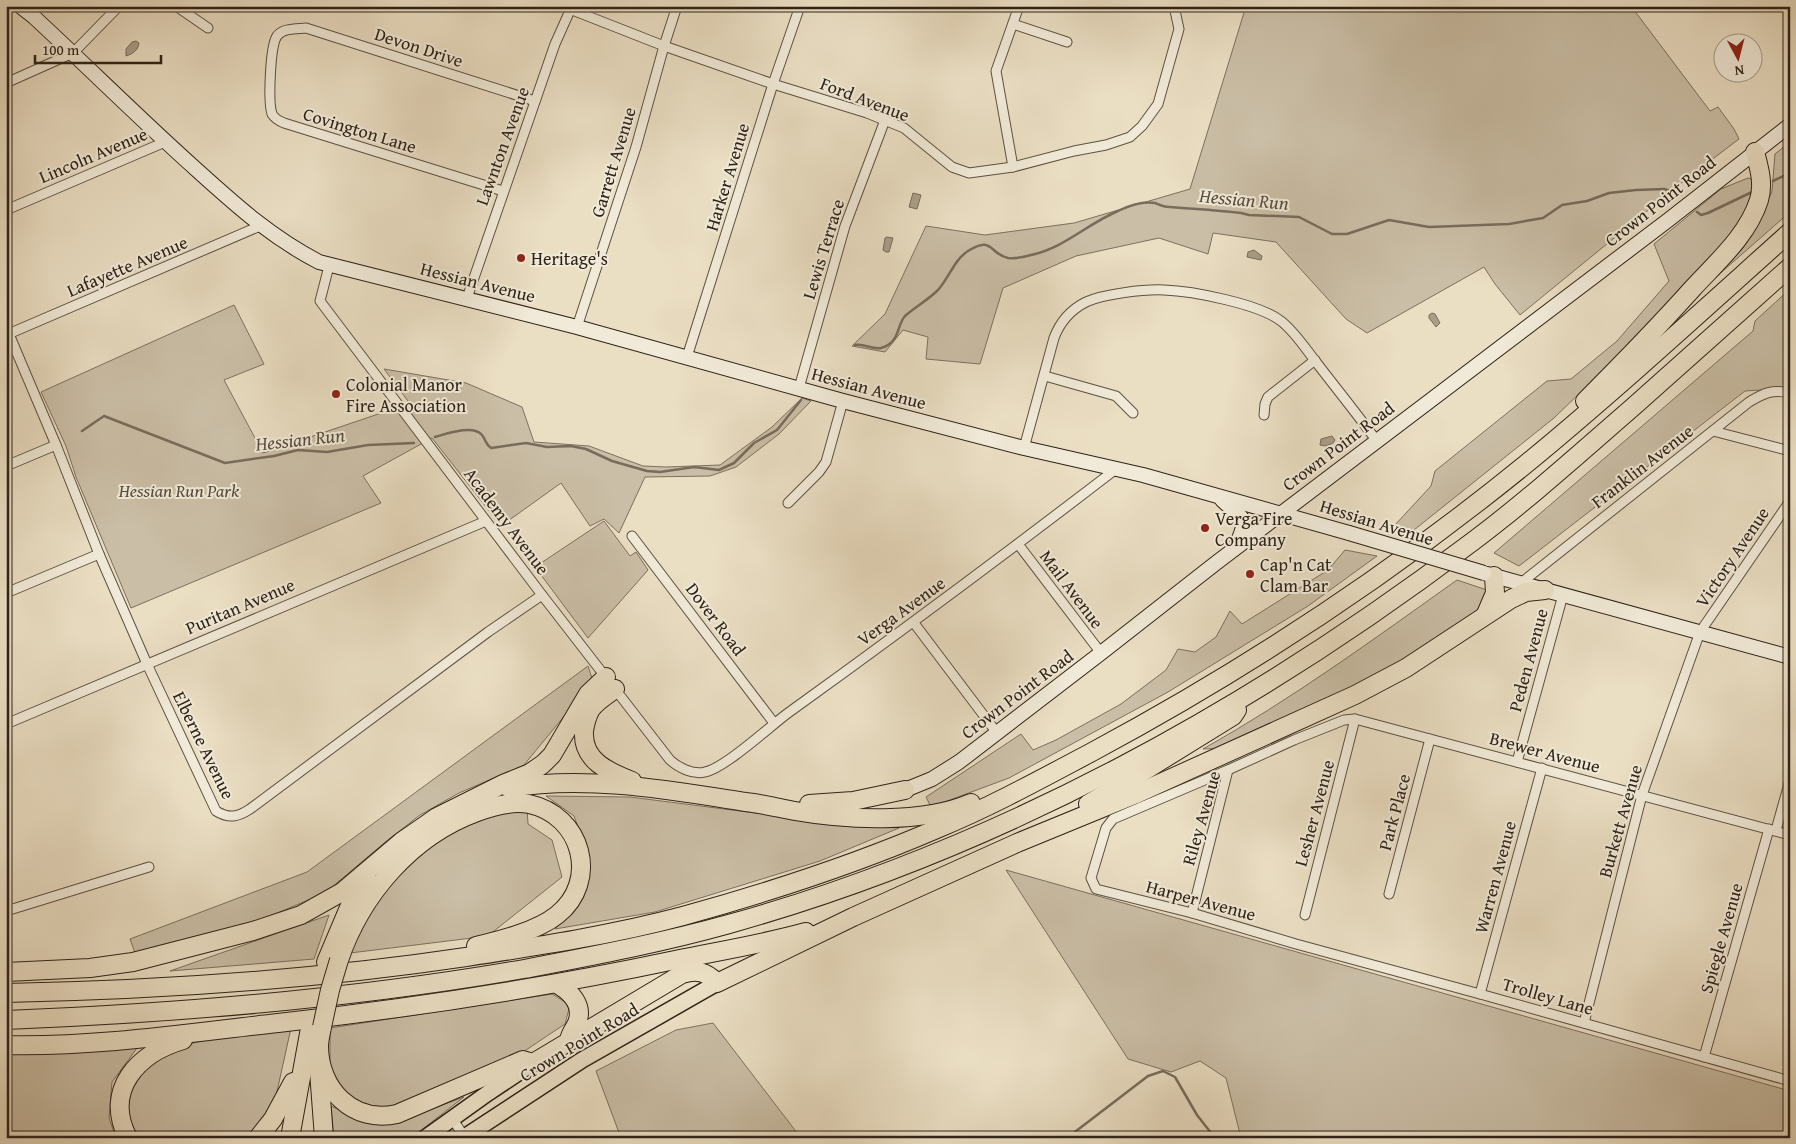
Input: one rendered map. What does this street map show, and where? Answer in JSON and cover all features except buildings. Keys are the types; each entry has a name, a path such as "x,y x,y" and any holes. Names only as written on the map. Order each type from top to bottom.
{"highway":[{"path":"1556,439 1568,419 1727,252 1753,216 1760,198 1762,178 1755,152"},
{"path":"6,992 126,990 308,978 555,944 678,917 736,901 868,857 941,828 1004,799 1198,693 1280,643 1341,602 1458,517 1556,439 1622,384 1790,232"},
{"path":"6,1020 161,1012 284,1002 483,976 581,958 730,924 833,891 986,831 1122,765 1246,695 1368,616 1504,517 1586,448 1790,267"},
{"path":"1486,614 1496,594 1489,575"},
{"path":"425,1138 533,1063 669,980 694,971 707,974 717,984 853,917 1016,843 1134,795 1355,695 1406,668 1486,614 1517,596 1526,592 1545,590"},
{"path":"611,683 589,713 584,732 586,747 594,760 607,770 651,789"},
{"path":"6,972 90,968 133,962 253,931 301,915 330,900 354,884 425,824 474,798 530,773 543,764 552,755 588,694 611,683"},
{"path":"1016,843 1102,796 1233,716 1246,695"},
{"path":"474,798 516,787 560,783 590,783 651,789 748,802 795,811 844,816 921,816 959,808 1046,768 1064,767"},
{"path":"748,802 829,803 869,798 905,790"},
{"path":"333,961 377,887 399,863 441,829 481,810 494,806 516,804 527,804 549,811 566,825 579,850 581,870 577,890 558,915 540,925 500,939 467,948 421,956 396,967"},
{"path":"258,1138 273,1120 282,1105 304,1059 327,1001 333,961 351,903 384,857"},
{"path":"6,1045 80,1044 402,1009 557,984 769,941 853,917"},
{"path":"607,974 649,975 669,980"},
{"path":"557,984 572,994 578,1006 577,1023 569,1034 568,1041"},
{"name":"Crown Point Road","path":"464,1137 582,1060 717,984"},
{"path":"128,1138 122,1123 120,1105 123,1089 135,1067 150,1054 169,1045 235,1028"},
{"path":"316,1028 324,1076 336,1096 344,1104 366,1114 379,1116 397,1114 523,1060 533,1063"},
{"path":"319,1046 324,1138"},
{"path":"290,1138 304,1059"}],"main road":[{"name":"Hessian Avenue","path":"20,6 73,53 166,142 260,226 300,252 329,266 578,326 843,401 1024,448 1116,469 1282,513 1489,575 1790,657"},
{"name":"Crown Point Road","path":"905,790 942,774 997,733 1235,548 1660,226 1790,125"},
{"path":"1218,496 1238,512 1243,520 1244,527 1235,548"}],"street":[{"path":"6,83 73,53 119,6"},
{"path":"176,6 208,28"},
{"name":"Garrett Avenue","path":"578,326 636,147 677,6"},
{"name":"Harker Avenue","path":"687,357 773,84 800,6"},
{"path":"1013,167 996,71 1019,6"},
{"name":"Ford Avenue","path":"568,7 664,46 885,120 904,128 926,144 944,161 969,174 1013,167 1074,151 1106,145 1130,137 1142,126 1158,104 1179,29 1174,6"},
{"name":"Lawnton Avenue","path":"467,298 568,7"},
{"path":"1013,24 1067,42"},
{"name":"Devon Drive","path":"273,49 277,35 286,30 306,28 535,101"},
{"name":"Covington Lane","path":"273,49 270,105 276,119 503,192"},
{"name":"Lewis Terrace","path":"799,388 845,226 885,120"},
{"name":"Lincoln Avenue","path":"6,210 166,142"},
{"name":"Lafayette Avenue","path":"7,332 260,226"},
{"name":"Academy Avenue","path":"329,266 320,301 542,595 670,760 681,768 693,772 702,772"},
{"path":"1024,448 1058,327 1067,315 1077,307 1097,298 1163,290 1182,292 1258,308 1282,322 1300,340 1376,440"},
{"name":"Elberne Avenue","path":"7,332 147,664 216,811 224,816 241,815 250,809 488,632 542,595"},
{"path":"1264,415 1268,397 1315,360"},
{"path":"1045,376 1116,396 1133,413"},
{"name":"Franklin Avenue","path":"1521,583 1749,402 1764,393 1779,391 1790,393"},
{"path":"788,503 819,472 826,462 843,401"},
{"path":"1712,431 1790,451"},
{"path":"6,466 56,445"},
{"name":"Verga Avenue","path":"702,772 717,767 774,723 914,622 1116,469"},
{"name":"Victory Avenue","path":"1700,632 1790,501"},
{"name":"Puritan Avenue","path":"6,724 486,521"},
{"name":"Dover Road","path":"632,536 774,723"},
{"name":"Mail Avenue","path":"1018,544 1101,653"},
{"path":"6,593 99,554"},
{"name":"Peden Avenue","path":"1517,762 1563,595"},
{"path":"914,622 997,733"},
{"name":"Burkett Avenue","path":"1584,1023 1642,795 1700,632"},
{"name":"Brewer Avenue","path":"1294,740 1344,720 1355,719 1790,835"},
{"name":"Lesher Avenue","path":"1305,915 1355,719"},
{"name":"Park Place","path":"1389,894 1430,738"},
{"name":"Riley Avenue","path":"1192,913 1228,770 1294,740"},
{"name":"Warren Avenue","path":"1480,994 1542,768"},
{"name":"Harper Avenue","path":"1228,770 1113,819 1106,828 1091,878 1096,889 1192,913 1296,944"},
{"name":"Spiegle Avenue","path":"1704,1057 1772,829 1790,780"},
{"path":"6,911 149,867"},
{"name":"Trolley Lane","path":"1296,944 1790,1081"},
{"path":"452,1118 464,1137"}],"green space":[{"path":"1246,6 1631,6 1710,111 1718,107 1739,139 1685,180 1520,315 1484,267 1367,333 1346,319 1276,242 1213,233 1208,254 1159,238 1076,256 1003,288 980,364 926,359 928,337 903,330 885,352 852,346 885,314 926,226 985,235 1074,223 1190,189"},
{"path":"1790,142 1790,212 1708,284 1755,230 1772,191 1775,154"},
{"path":"1748,178 1755,180 1748,213 1729,240 1617,357 1554,418 1414,530 1394,526 1431,486 1435,471 1547,381 1571,379 1617,341 1669,281 1654,244 1721,189"},
{"path":"1790,289 1790,388 1745,391 1519,566 1494,553 1753,331 1755,321"},
{"name":"Hessian Run Park","path":"234,305 264,364 224,380 263,453 399,407 411,405 384,369 466,383 522,407 534,442 589,446 643,466 720,465 772,427 802,398 811,401 779,434 736,467 710,476 645,477 619,533 604,519 590,526 561,483 501,526 432,438 363,476 381,503 131,608 76,477 66,446 41,392"},
{"path":"604,521 630,556 636,552 648,570 588,638 535,567"},
{"path":"1345,550 1377,556 1308,606 1168,692 1009,778 931,807 926,797 1021,734 1033,750 1056,740 1121,704 1166,670 1178,649 1195,652 1216,637 1230,611 1242,624 1328,570"},
{"path":"1457,580 1490,591 1488,604 1384,674 1225,748 1203,749 1301,689"},
{"path":"588,666 593,681 524,765 459,793 420,815 325,893 251,924 135,953 130,939 307,872"},
{"path":"546,796 630,797 795,818 899,828 820,861 655,912 555,929 585,890 588,854 574,816"},
{"path":"527,807 528,824 552,840 562,877 489,935 350,953 371,908 403,866 450,830 503,809"},
{"path":"1006,870 1790,1091 1790,1138 1241,1138 1226,1078 1200,1061 1171,1072 1128,1059"},
{"path":"329,915 314,959 170,971"},
{"path":"552,994 570,1005 565,1024 508,1062 380,1111 347,1101 330,1067 330,1028"},
{"path":"713,1023 801,1138 621,1138 596,1071 676,1030"},
{"path":"291,1028 274,1105 258,1128 242,1138 139,1138 124,1108 136,1078 168,1049 223,1036"},
{"path":"140,1044 112,1082 109,1118 116,1138 6,1138 6,1047"},
{"path":"464,1097 411,1138 334,1138 331,1106 363,1120 398,1121"}],"shaded area":[{"path":"136,41 139,43 136,50 126,56 126,49 132,42"},
{"path":"913,193 921,195 917,209 909,207"},
{"path":"885,238 893,238 889,252 883,250"},
{"path":"1254,250 1262,256 1261,260 1247,257 1248,252"},
{"path":"1435,314 1440,323 1436,327 1429,318 1429,315"},
{"path":"1332,436 1335,440 1333,443 1326,446 1320,445 1321,439"}],"waterway":[{"name":"Hessian Run","path":"1773,181 1790,173"},
{"name":"Hessian Run","path":"855,345 881,348 892,342 905,316 938,290 959,259 976,247 987,245 997,253 1008,258 1028,256 1054,247 1107,216 1126,207 1141,203 1155,203 1167,207 1249,215 1299,217 1332,234 1347,234 1389,220 1429,227 1509,224 1543,218 1562,205 1587,201 1609,193 1664,189 1681,194"},
{"name":"Hessian Run","path":"1697,212 1701,215 1708,213 1752,192"},
{"name":"Hessian Run","path":"435,437 472,430 482,435 491,448 526,443 547,447 571,446 586,449 612,461 647,471 660,472 694,467 719,470 734,463 754,443 777,430 801,400"},
{"name":"Hessian Run","path":"82,431 104,416 225,463 274,456 298,450 327,452 368,445 414,443"},
{"path":"1067,1138 1148,1076 1163,1071 1175,1077 1197,1115 1215,1138"}],"place":[{"name":"Heritage's","path":"521,258"},
{"name":"Colonial Manor Fire Association","path":"336,394"},
{"name":"Verga Fire Company","path":"1205,528"},
{"name":"Cap'n Cat Clam Bar","path":"1250,574"}]}
